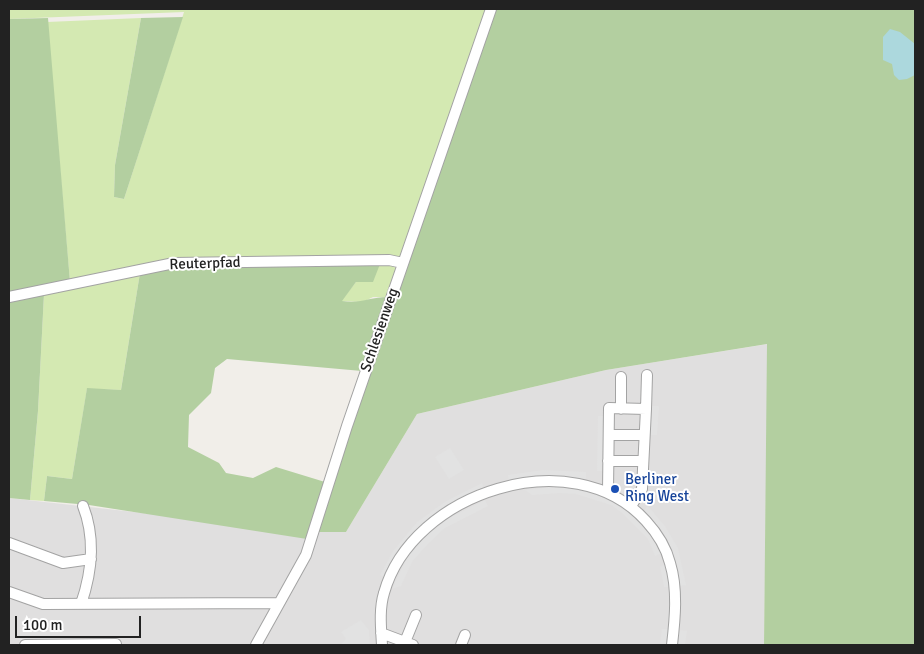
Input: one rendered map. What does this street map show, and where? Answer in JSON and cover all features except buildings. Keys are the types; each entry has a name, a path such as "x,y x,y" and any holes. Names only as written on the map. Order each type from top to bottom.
{"street":[{"name":"Schlesienweg","path":"256,645 306,555 403,263 492,9"},
{"name":"Reuterpfad","path":"9,297 174,263 389,260 403,263"},
{"path":"631,506 642,489 647,375"},
{"path":"621,377 621,409"},
{"path":"608,491 609,408 646,409"},
{"path":"608,435 644,435"},
{"path":"608,461 643,461"},
{"path":"382,645 382,601 394,567 412,542 445,513 472,498 500,489 528,483 575,482 608,491 631,506 660,539 670,562 675,608 672,645"},
{"path":"81,604 88,582 91,559 91,538 83,506"},
{"path":"9,543 63,563 91,559"},
{"path":"9,592 38,603 279,603"},
{"path":"381,633 409,643 416,615"},
{"path":"461,645 465,635"},
{"path":"25,645 116,644"}],"shaded area":[{"path":"768,344 764,645 9,645 9,498 313,532 346,532 417,414 606,370"},
{"path":"651,406 659,406 657,435 651,435"},
{"path":"598,416 606,416 605,471 597,471"},
{"path":"450,448 464,470 449,479 435,457"},
{"path":"543,470 586,472 586,479 548,477 509,481 508,475"},
{"path":"482,483 484,489 447,507 418,529 398,555 385,578 380,575 393,551 417,522 446,501"},
{"path":"551,487 585,489 618,502 653,536 662,553 655,556 648,539 622,513 611,505 576,494 532,495 525,490"},
{"path":"485,500 488,506 445,528 427,545 412,562 401,586 392,589 406,559 424,537 449,518"},
{"path":"648,506 665,526 678,548 686,585 678,586 651,521 643,511"},
{"path":"666,564 671,587 664,587 660,567"},
{"path":"361,620 369,630 370,645 340,645 346,639 341,632"},
{"path":"662,629 669,629 667,645 660,645"},
{"path":"679,630 687,631 685,645 678,645"}],"green space":[{"path":"9,9 489,9 402,258 168,260 70,282 47,22 141,18 115,165 114,197 124,199 184,12 9,19"},
{"path":"494,9 915,9 915,645 764,645 767,344 606,370 417,414 346,532 313,532"},
{"path":"183,17 124,199 114,197 115,165 141,18"},
{"path":"48,18 70,282 9,295 9,19"},
{"path":"380,264 390,264 397,269 388,297 373,297 363,302 341,301 356,282"},
{"path":"380,264 373,282 356,282 342,301 355,302 388,297 362,371 227,359 215,368 211,393 189,415 188,447 219,463 226,473 253,478 276,467 325,482 307,539 89,505 44,501 47,476 72,479 87,388 121,390 140,273 173,266"},
{"path":"140,273 121,390 87,389 72,479 47,476 44,501 30,500 38,411 44,294"},
{"path":"44,294 38,411 30,500 9,498 9,302"}],"water":[{"path":"890,29 900,32 915,44 915,75 907,79 899,80 894,75 892,64 883,60 883,37"}],"place":[{"name":"Berliner Ring West","path":"615,489"}]}
